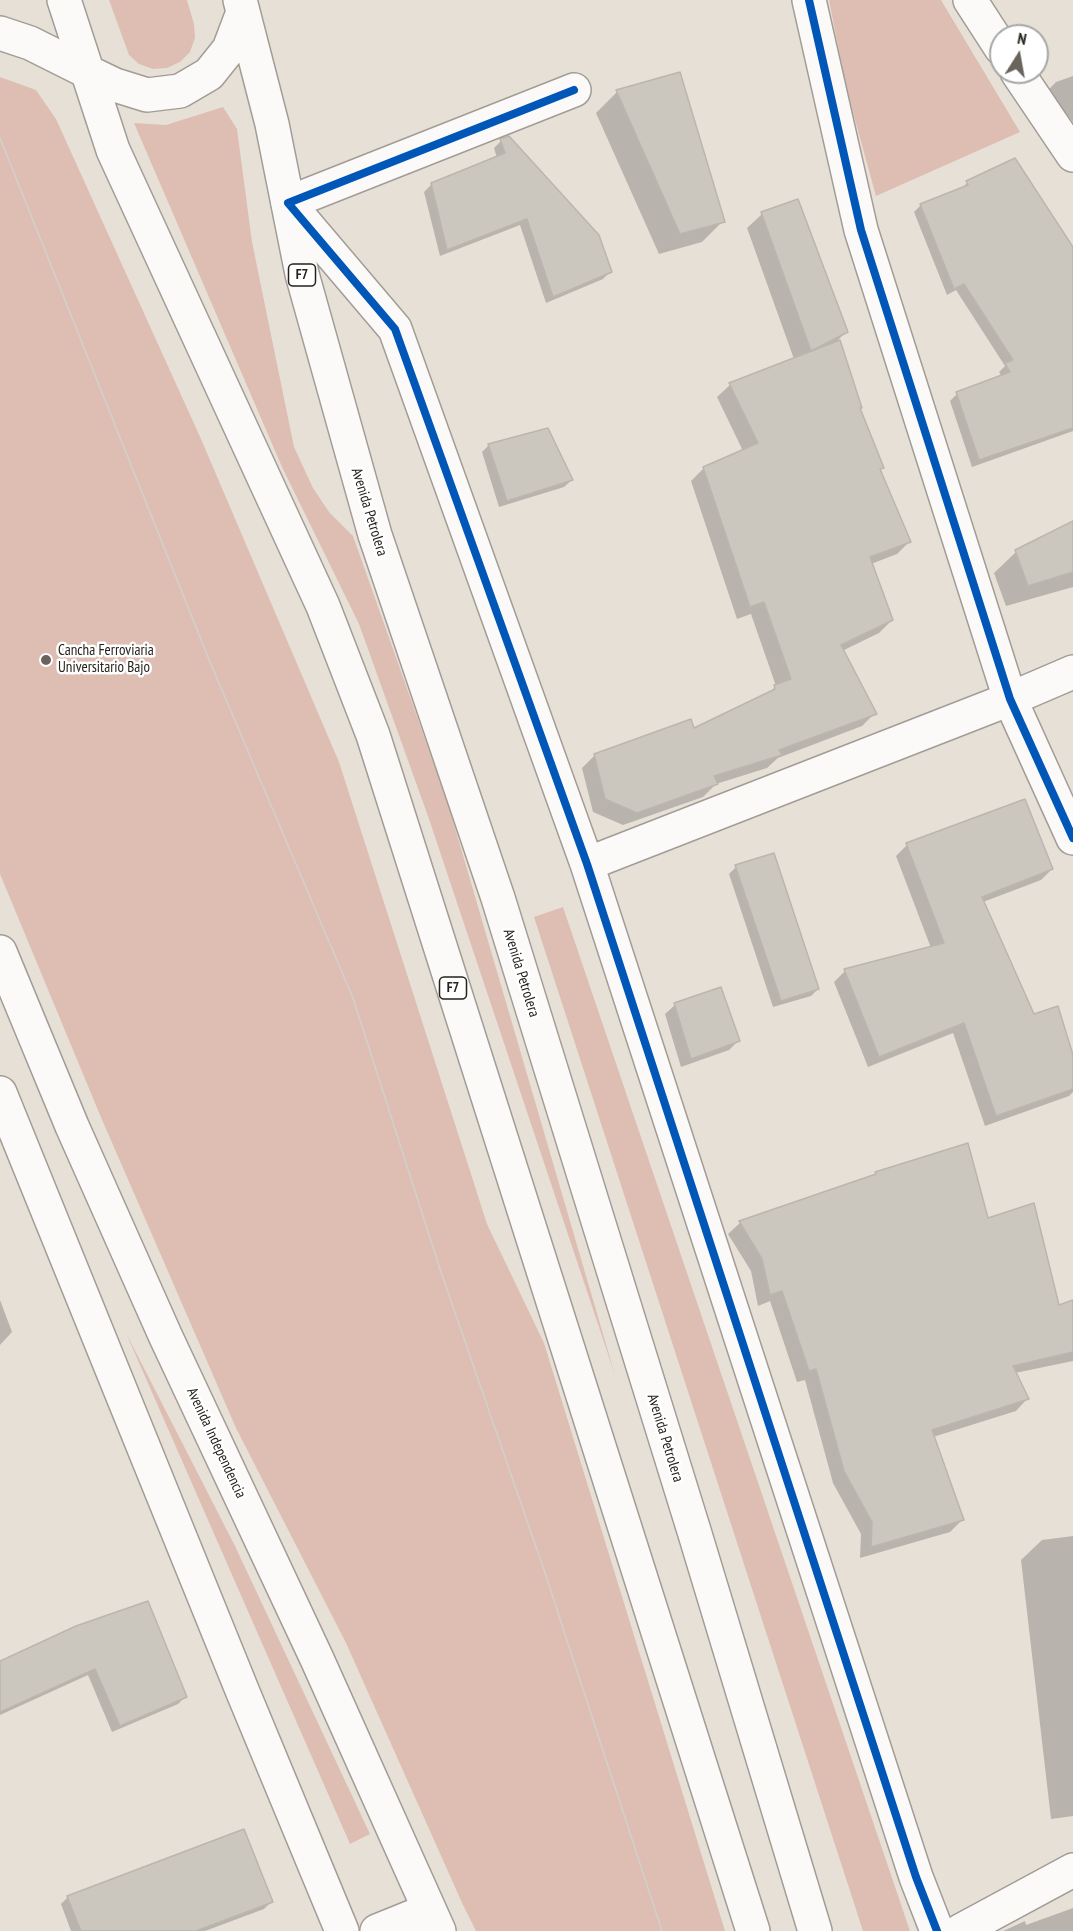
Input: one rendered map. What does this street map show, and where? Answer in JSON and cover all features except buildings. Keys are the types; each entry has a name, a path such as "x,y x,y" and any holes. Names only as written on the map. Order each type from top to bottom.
{"main road":[{"name":"F7","path":"64,0 112,150 323,606 373,735 753,1931"},
{"path":"809,0 861,230 1010,699 1073,838"},
{"path":"970,0 989,29"},
{"name":"F7","path":"86,71 115,85 147,95 180,92 209,75 223,58 229,49 241,6"},
{"name":"Avenida Petrolera","path":"241,6 272,124 302,274 375,535 498,898 815,1931"},
{"path":"0,33 30,43 86,71"},
{"path":"1025,84 1073,155"},
{"path":"574,90 288,203 395,329 587,864 916,1877 937,1931"},
{"path":"587,864 1010,699 1073,672"},
{"name":"Avenida Independencia","path":"0,952 72,1126 160,1325 317,1659 434,1920"},
{"path":"0,1093 342,1931"},
{"path":"960,1931 1073,1870"},
{"path":"377,1931 434,1920"}],"shaded area":[{"path":"109,0 187,0 194,24 195,38 190,52 180,62 167,68 153,69 139,64 129,55"},
{"path":"829,0 941,0 989,80 989,84 991,84 1020,132 876,196 846,87"},
{"path":"0,77 36,90 56,119 201,439 339,762 487,1224 544,1343 725,1931 476,1931 346,1643 236,1428 100,1115 0,874"},
{"path":"223,107 237,129 252,242 294,447 313,488 329,512 353,536 448,804 615,1375 429,819 359,624 282,467 134,123 166,125"},
{"path":"563,907 910,1931 863,1931 534,917"},
{"path":"126,1333 235,1546 370,1834 350,1844"}],"tram line":[{"path":"0,138 210,662 353,998 440,1269 544,1570 662,1931"}],"cycle path":[{"path":"809,0 861,230 1010,699 1073,838"},
{"path":"574,90 288,203 395,329 587,864 916,1877 937,1931"}],"place":[{"name":"Cancha Ferroviaria Universitario Bajo","path":"46,660"}]}
